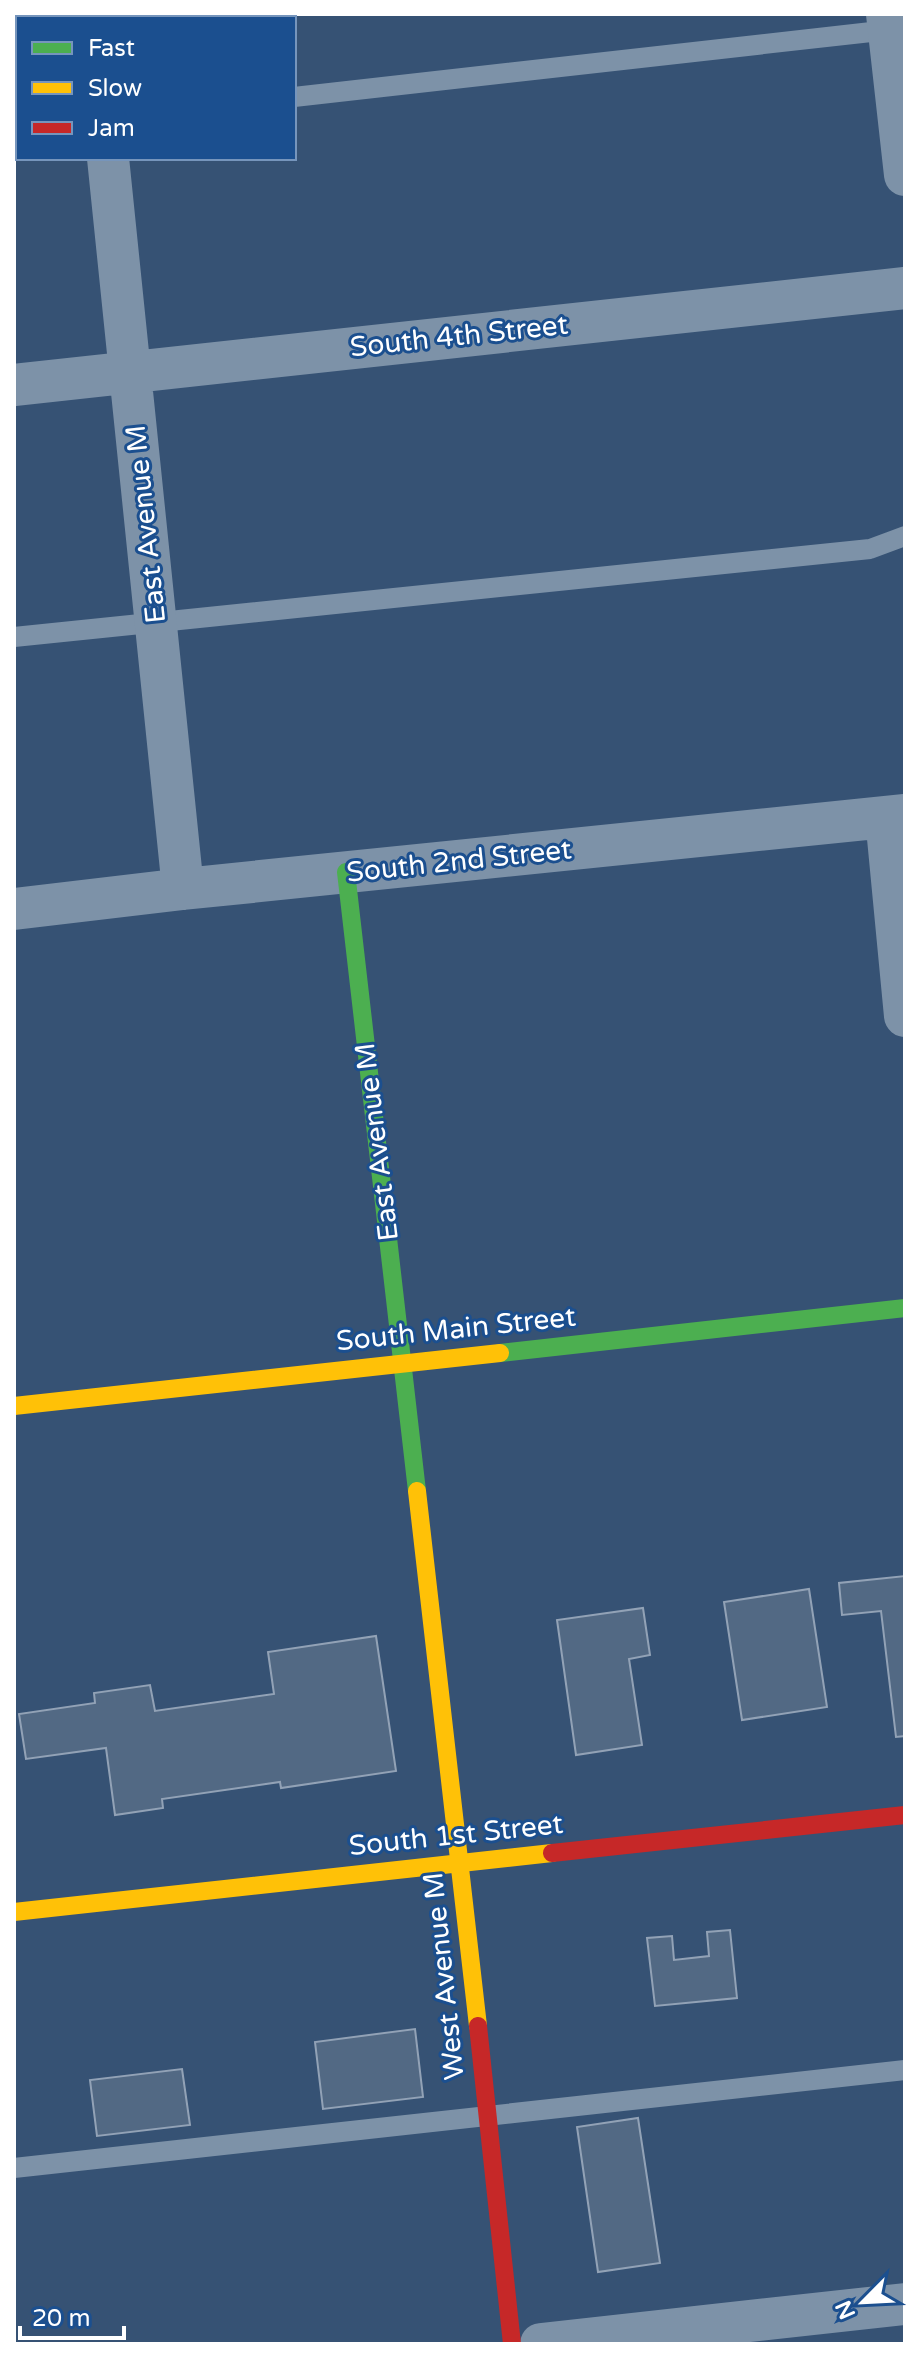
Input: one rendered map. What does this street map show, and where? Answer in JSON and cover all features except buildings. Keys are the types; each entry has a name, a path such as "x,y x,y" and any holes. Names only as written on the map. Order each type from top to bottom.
{"street":[{"path":"888,22 905,175"},
{"name":"East Avenue M","path":"108,160 183,889"},
{"name":"South 4th Street","path":"14,385 905,288"},
{"path":"896,816 905,1016"},
{"name":"South 2nd Street","path":"14,909 896,816"},
{"name":"East Avenue M","path":"346,872 402,1364"},
{"name":"South Main Street","path":"14,1406 905,1308"},
{"name":"West Avenue M","path":"402,1364 512,2344"},
{"name":"South 1st Street","path":"14,1912 905,1815"},
{"path":"541,2344 905,2304"}],"lane":[{"path":"296,97 888,22"},
{"path":"14,637 870,549 905,536"},
{"path":"14,2168 905,2070"}],"traffic: fast":[{"path":"346,872 417,1491"},
{"path":"500,1353 905,1308"}],"traffic: slow":[{"path":"14,1406 500,1353"},
{"path":"417,1491 478,2026"},
{"path":"14,1912 552,1853"}],"traffic: jam":[{"path":"552,1853 905,1815"},
{"path":"478,2026 512,2344"}]}
